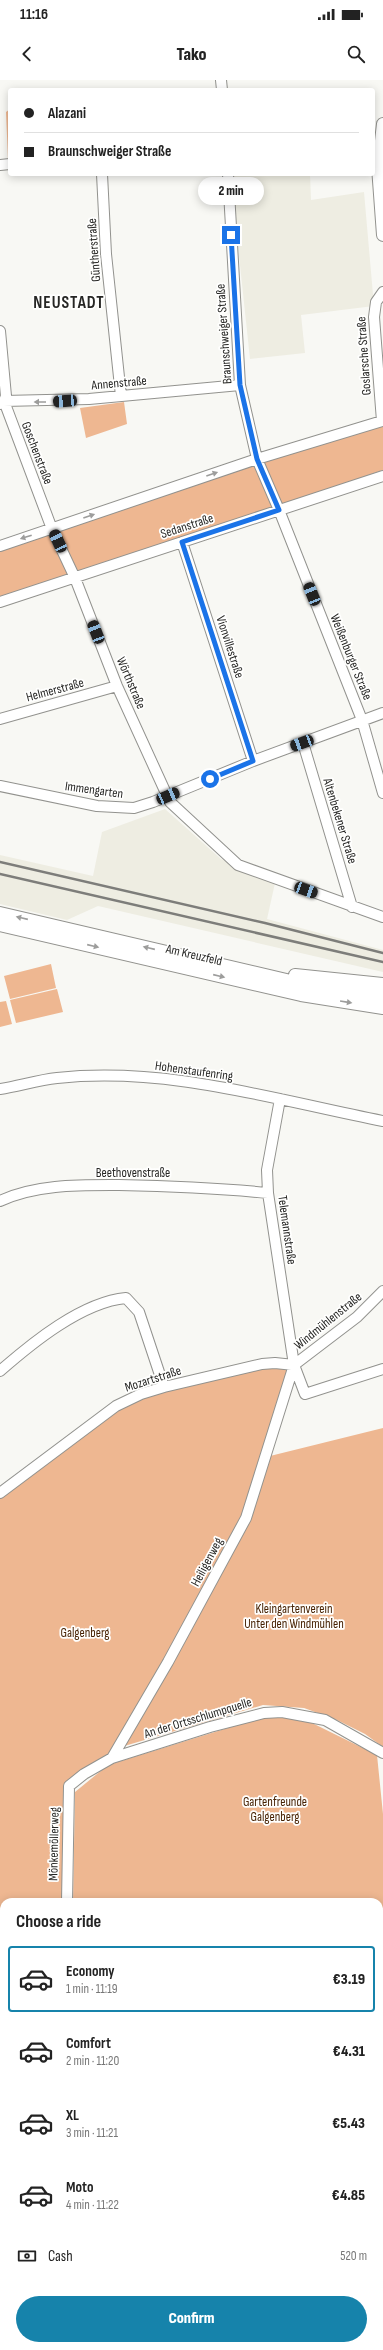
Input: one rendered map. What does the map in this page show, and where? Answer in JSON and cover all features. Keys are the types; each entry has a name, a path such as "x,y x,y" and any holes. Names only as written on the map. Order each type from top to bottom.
{"main road":[{"path":"383,124 378,167 383,235"},
{"name":"Am Kreuzfeld","path":"0,913 338,990 383,996"},
{"name":"Am Kreuzfeld","path":"0,925 301,995 383,1008"},
{"path":"269,975 305,976 383,984"}],"street":[{"name":"Güntherstraße","path":"102,176 106,254 121,396"},
{"name":"Braunschweiger Straße","path":"228,176 240,385 257,459 279,510"},
{"name":"Goslarsche Straße","path":"382,421 374,317 376,302 383,292"},
{"name":"Goschenstraße","path":"0,331 6,396 2,403 52,529 75,578"},
{"name":"Annenstraße","path":"2,403 53,402 240,385"},
{"path":"0,546 257,459 382,421"},
{"name":"Sedanstraße","path":"0,602 383,476"},
{"name":"Weißenburger Straße","path":"279,510 362,720 383,794"},
{"name":"Vionvillestraße","path":"182,542 253,761"},
{"name":"Wörthstraße","path":"75,578 117,686 168,796 176,809 238,865 383,917"},
{"name":"Helmerstraße","path":"0,719 117,686"},
{"name":"Immengarten","path":"0,786 97,806 134,808 168,796 253,761 383,713"},
{"name":"Altenbekener Straße","path":"302,743 352,907"},
{"name":"Hohenstaufenring","path":"0,1089 56,1078 108,1075 161,1078 221,1086 383,1121"},
{"name":"Telemannstraße","path":"280,1099 267,1170 268,1193 294,1365"},
{"name":"Beethovenstraße","path":"0,1201 58,1187 191,1186 268,1193"},
{"name":"Windmühlenstraße","path":"383,1291 357,1317 294,1365 305,1394 383,1369"},
{"path":"0,1371 41,1338 87,1309 111,1299 126,1298 139,1312 164,1387"},
{"name":"Mozartstraße","path":"0,1493 116,1406 141,1394 164,1387 262,1364 275,1363 294,1365"},
{"name":"Heiligenweg","path":"112,1758 147,1700 246,1518 294,1365"},
{"name":"An der Ortsschlumpquelle","path":"69,1786 84,1774 112,1758 249,1715 282,1712 325,1720 383,1753"},
{"name":"Mönkemöllerweg","path":"67,1898 69,1786"}],"shaded area":[{"path":"233,176 310,176 311,200 364,192 374,306 301,315 305,353 250,359 237,237"},
{"path":"165,809 221,859 275,883 267,919 383,950 383,972 98,906 67,920 0,904 0,855 93,876 102,832"}],"green space":[{"path":"8,110 8,160 6,112"},
{"path":"124,402 127,424 86,438 80,408"},
{"path":"383,419 383,470 0,602 0,549"},
{"path":"51,964 56,988 10,999 4,976"},
{"path":"57,989 63,1012 16,1023 10,1000"},
{"path":"6,1001 12,1024 0,1027 0,1002"},
{"path":"262,1364 294,1365 266,1457 383,1428 383,1747 365,1734 337,1720 304,1708 263,1705 121,1747 64,1784 63,1898 0,1898 0,1493 116,1406"},
{"name":"Gartenfreunde Galgenberg","path":"263,1717 286,1717 308,1721 377,1755 383,1814 383,1898 73,1898 75,1792 108,1765"}],"railway":[{"path":"0,862 265,923 383,953"},
{"path":"0,874 383,962"}],"district":[{"name":"NEUSTADT","path":"69,303"}],"route":[{"path":"210,779 253,761 182,542 279,510 257,459 240,385 231,235"}],"park label":[{"name":"Kleingartenverein Unter den Windmühlen","path":"294,1616"},
{"name":"Galgenberg","path":"85,1633"}]}
